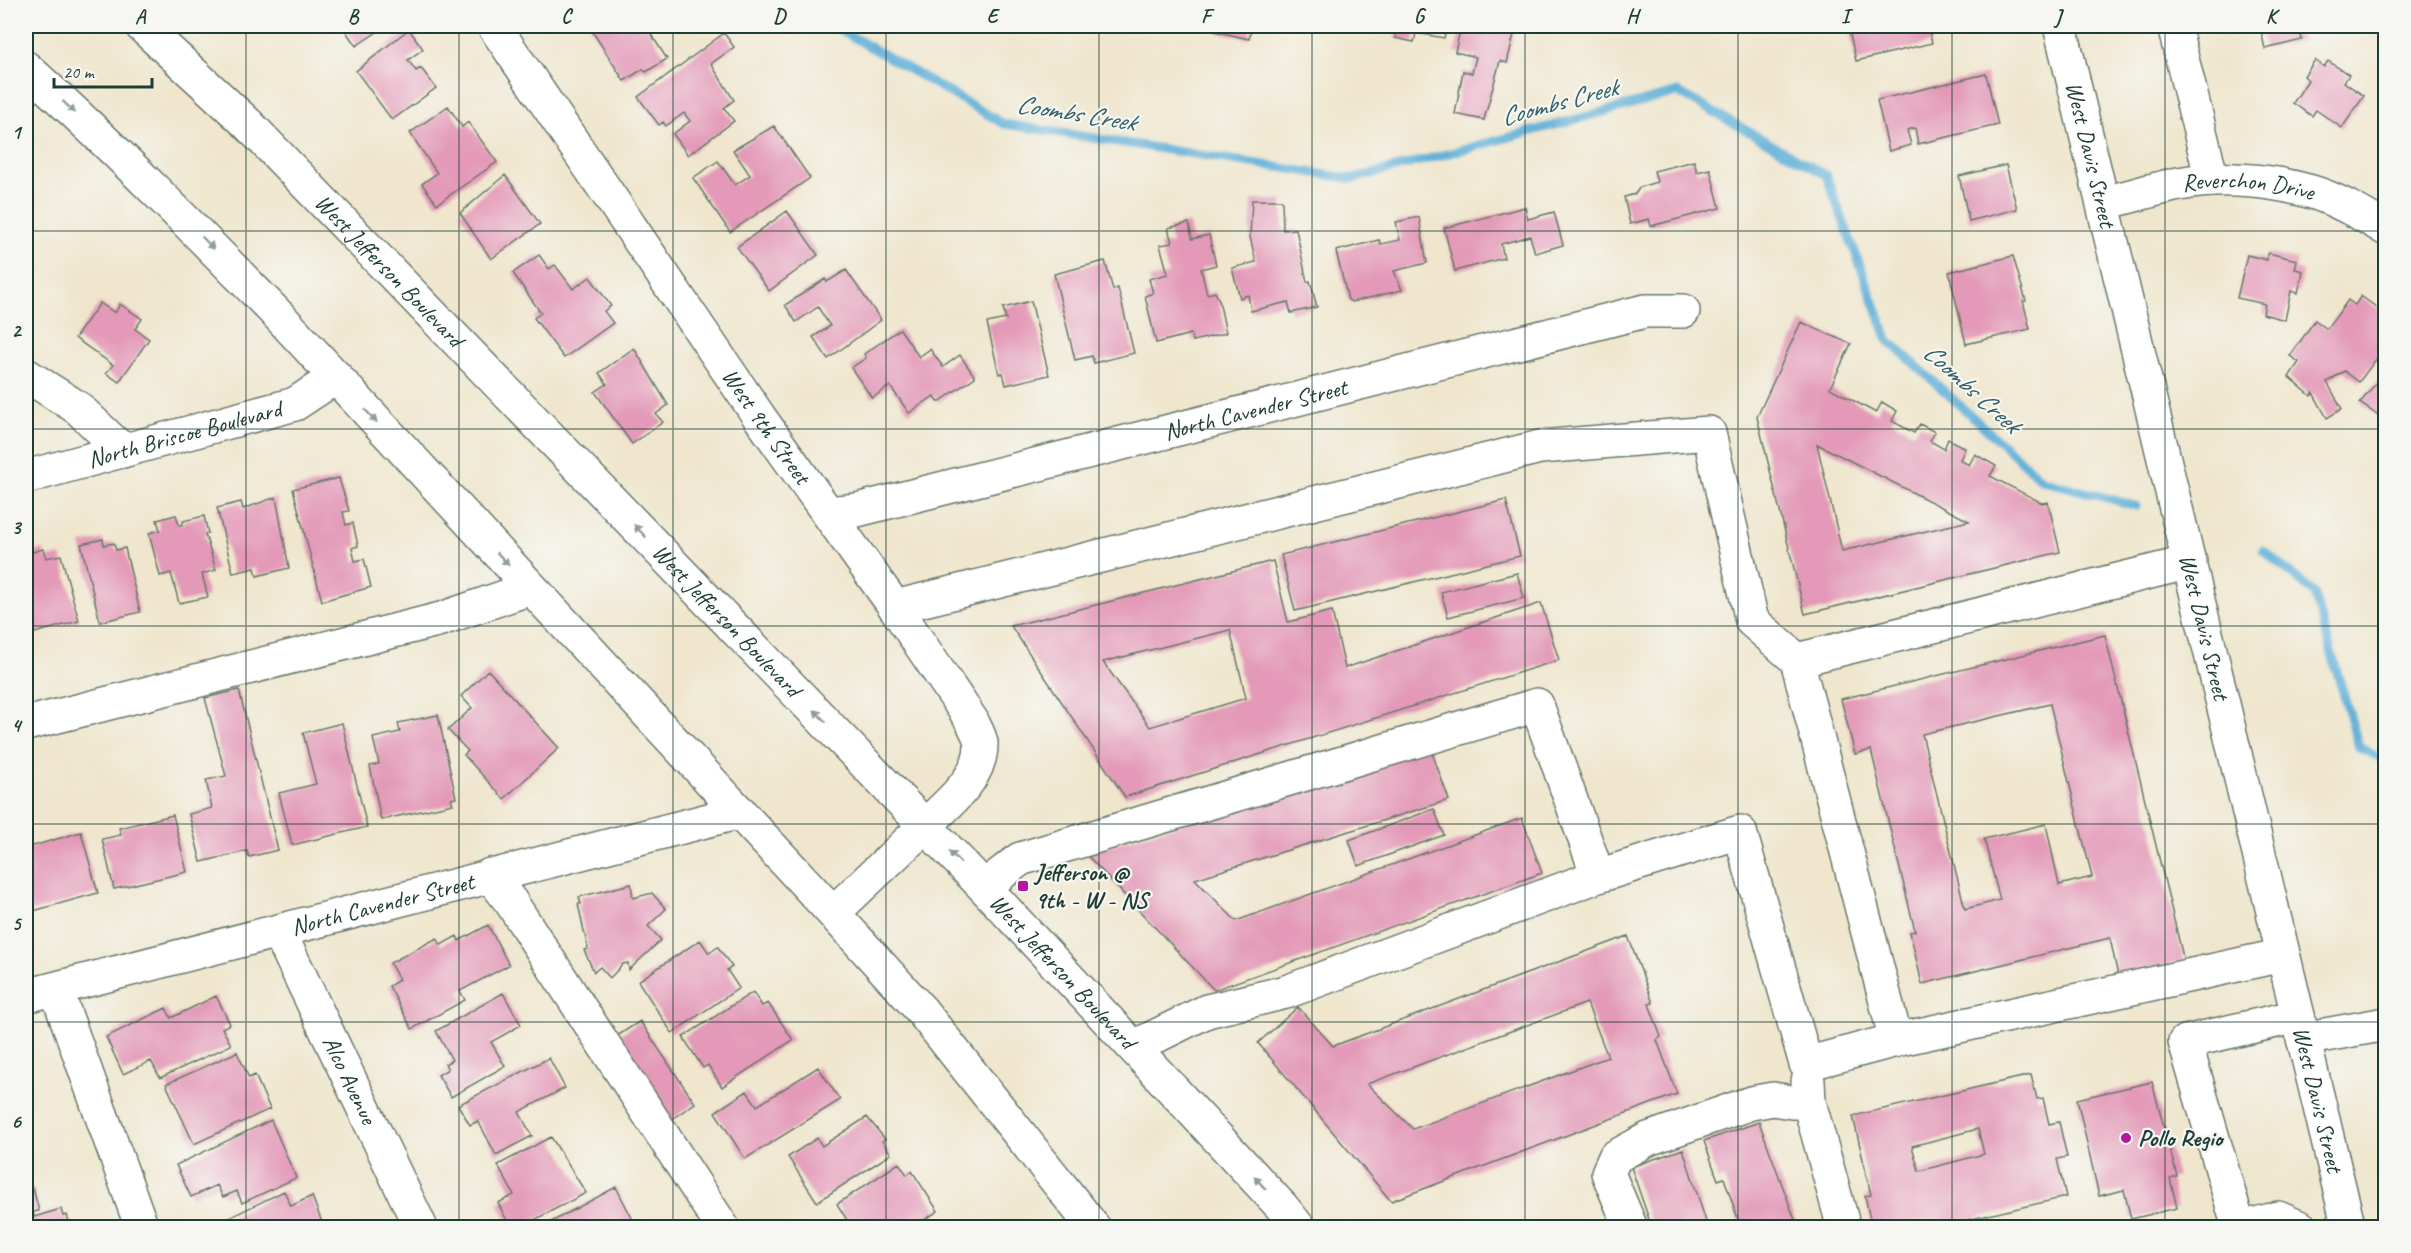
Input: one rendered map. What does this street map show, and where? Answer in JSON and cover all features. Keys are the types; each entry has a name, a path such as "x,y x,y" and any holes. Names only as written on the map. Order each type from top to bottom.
{"main road":[{"name":"West Jefferson Boulevard","path":"142,26 262,139 984,887 1299,1227"},
{"name":"West 9th Street","path":"494,26 760,418 895,607 972,721 981,741 978,766 961,790 833,912"},
{"name":"West Davis Street","path":"2060,26 2349,1227"},
{"path":"2174,26 2212,180"},
{"path":"26,68 197,231 336,377 833,912 921,1010 1094,1227"},
{"name":"Reverchon Drive","path":"2104,203 2180,184 2212,180 2270,183 2312,192 2352,208 2385,229"},
{"name":"North Cavender Street","path":"828,513 869,507 1646,311 1683,311"},
{"path":"26,375 78,408 123,451"},
{"name":"North Briscoe Boulevard","path":"26,477 295,404 336,377"},
{"path":"895,607 1540,447 1709,433 1752,621 1797,660 1896,1040"},
{"path":"1797,660 2190,562"},
{"path":"26,724 441,619 531,588"},
{"path":"984,887 1020,859 1537,705 1599,876"},
{"name":"North Cavender Street","path":"41,992 740,812"},
{"path":"1134,1047 1207,1011 1286,992 1599,876 1740,832 1806,1064 1809,1102 1844,1227"},
{"path":"490,875 511,902 723,1227"},
{"name":"Alco Avenue","path":"279,932 421,1227"},
{"path":"1806,1064 1896,1040 2283,955"},
{"path":"41,992 142,1227"},
{"path":"2301,1227 2278,1218 2241,1227 2185,1042 2300,1028 2385,1024"},
{"path":"1632,1227 1608,1173 1615,1157 1648,1139 1762,1101 1773,1099 1809,1102"}],"building":[{"path":"342,26 386,26 356,46"},
{"path":"589,26 646,26 667,59 646,72 643,69 624,81"},
{"path":"1215,26 1252,26 1249,39 1214,31"},
{"path":"1397,26 1447,26 1444,38 1416,33 1414,42 1395,38"},
{"path":"1461,26 1516,26 1507,63 1500,61 1484,120 1455,114 1463,71 1472,73 1476,57 1455,52"},
{"path":"1848,26 1928,26 1932,43 1856,61"},
{"path":"2260,26 2299,26 2302,40 2265,49"},
{"path":"409,29 423,49 408,60 416,71 421,68 436,88 392,120 356,71"},
{"path":"724,33 734,47 711,64 734,100 724,108 734,121 688,155 673,134 690,121 684,113 666,126 663,122 659,125 638,97"},
{"path":"2315,60 2324,67 2328,61 2349,75 2344,82 2364,96 2342,128 2316,110 2312,116 2293,103 2308,80 2304,76"},
{"path":"1986,74 1998,125 1918,144 1915,128 1907,130 1911,145 1889,151 1877,100"},
{"path":"448,106 462,127 468,122 497,162 437,204 422,184 437,173 410,133"},
{"path":"774,126 810,178 730,232 693,178 718,161 735,185 750,175 733,150"},
{"path":"1694,161 1697,172 1710,169 1720,208 1651,226 1649,219 1630,224 1624,197 1635,194 1640,187 1657,182 1654,171"},
{"path":"2006,165 2017,209 1969,221 1959,176"},
{"path":"505,175 540,224 491,259 460,213"},
{"path":"1252,200 1282,200 1283,230 1296,229 1307,282 1310,281 1317,307 1291,313 1288,302 1251,311 1248,295 1240,298 1232,268 1256,262 1250,237"},
{"path":"1525,207 1528,219 1554,212 1563,245 1535,253 1530,236 1501,244 1504,258 1455,271 1444,228"},
{"path":"787,211 818,255 769,291 737,247"},
{"path":"1419,217 1427,263 1394,271 1402,290 1352,302 1348,300 1336,251 1379,240 1381,244 1400,240 1396,222"},
{"path":"1189,223 1192,239 1209,235 1216,265 1201,269 1207,294 1215,292 1219,300 1226,333 1193,341 1191,334 1156,343 1145,296 1153,293 1149,279 1168,274 1160,245 1172,243 1168,228"},
{"path":"2268,253 2297,260 2295,269 2303,271 2298,293 2291,291 2285,320 2263,314 2265,304 2237,298 2247,255 2267,260"},
{"path":"539,255 549,269 555,265 573,289 590,277 611,306 604,311 613,323 564,358 534,318 541,313 513,273"},
{"path":"2013,256 2026,301 2023,301 2030,329 1966,344 1949,272"},
{"path":"1105,261 1113,290 1118,288 1134,353 1094,363 1092,356 1075,360 1054,274"},
{"path":"846,270 881,320 828,359 813,337 830,326 818,307 796,322 785,305 825,279 827,282"},
{"path":"2361,296 2384,313 2381,318 2386,322 2386,346 2359,382 2344,371 2327,382 2342,409 2327,418 2313,393 2311,396 2289,377 2299,362 2290,356 2315,320 2327,329 2348,300 2355,305"},
{"path":"1031,301 1049,375 1006,385 1003,373 999,374 987,323 1006,319 1003,308"},
{"path":"100,303 115,313 120,304 142,319 135,329 149,339 119,382 106,373 113,365 75,338"},
{"path":"1801,322 1851,344 1830,388 1876,413 1882,402 1897,411 1892,421 1914,433 1920,424 1935,432 1930,441 1944,449 1948,439 1965,448 1960,460 1969,465 1975,454 1996,466 1990,476 2042,503 2048,502 2060,552 1805,614 1757,417","holes":["1817,444 1969,521 1842,551"]},
{"path":"900,329 919,357 930,349 943,367 960,355 975,377 939,402 934,396 909,413 890,386 872,398 851,368 866,358 864,354"},
{"path":"634,348 668,405 656,414 663,422 632,444 595,392 607,384 599,373"},
{"path":"2386,370 2386,421 2360,403"},
{"path":"339,478 349,511 343,512 346,525 353,523 358,546 352,548 355,561 364,559 371,587 322,601 293,489"},
{"path":"276,497 289,568 257,576 255,568 233,573 217,508 241,502 243,509"},
{"path":"1506,500 1520,556 1295,611 1281,555"},
{"path":"176,515 179,525 183,525 183,521 204,516 208,533 205,534 216,570 202,574 208,597 179,603 171,573 160,576 149,533 160,530 157,520"},
{"path":"103,539 104,545 114,543 116,550 125,548 140,612 100,622 81,544"},
{"path":"43,549 46,558 61,555 79,621 27,635 26,554"},
{"path":"1273,561 1288,622 1332,611 1345,668 1541,603 1559,660 1125,797 1011,626","holes":["1230,630 1246,698 1150,727 1103,662"]},
{"path":"1517,573 1524,598 1448,617 1441,592"},
{"path":"2105,635 2184,961 2118,976 2110,938 1922,984 1910,932 1915,931 1871,750 1855,754 1841,699","holes":["2050,704 2092,877 2059,885 2046,824 1984,839 2000,900 1965,909 1922,734"]},
{"path":"488,670 559,748 504,799 464,755 468,751 448,730 472,708 461,696"},
{"path":"239,690 278,850 249,857 247,851 201,862 189,814 212,808 206,780 226,776 205,698"},
{"path":"438,715 456,798 451,799 453,804 381,820 370,766 379,764 373,738 400,732 398,723"},
{"path":"342,723 367,827 292,845 279,793 316,784 303,733"},
{"path":"1430,747 1449,800 1195,879 1236,921 1522,818 1542,873 1214,990 1085,853"},
{"path":"1434,809 1444,835 1358,866 1349,840"},
{"path":"173,815 187,872 114,889 102,839 121,835 119,828"},
{"path":"81,832 98,893 26,913 26,848"},
{"path":"631,884 633,898 652,893 666,909 648,926 661,940 629,970 628,963 623,964 610,978 600,967 594,972 584,950 588,949 578,904 581,904 579,897"},
{"path":"488,925 509,965 460,991 465,1000 412,1029 389,986 399,980 390,963 437,938 441,945 457,936 459,941"},
{"path":"1628,936 1653,1003 1649,1004 1661,1037 1657,1040 1677,1094 1391,1201 1258,1043 1298,1007 1333,1046","holes":["1587,1003 1608,1057 1413,1129 1367,1084"]},
{"path":"700,940 709,953 718,947 732,967 727,970 739,988 672,1033 638,981"},
{"path":"753,992 762,1006 768,1003 793,1040 722,1087 708,1065 703,1068 683,1037"},
{"path":"503,993 521,1025 491,1042 505,1066 451,1097 438,1075 448,1069 445,1064 452,1060 436,1031"},
{"path":"216,996 230,1024 222,1028 231,1045 160,1078 151,1061 123,1074 106,1037 166,1008 171,1018"},
{"path":"640,1021 695,1103 669,1121 614,1038"},
{"path":"237,1052 249,1078 255,1075 270,1109 194,1144 166,1084"},
{"path":"549,1058 565,1088 519,1112 532,1136 496,1155 478,1121 470,1125 458,1105"},
{"path":"818,1067 840,1100 745,1159 715,1112 747,1091 757,1106"},
{"path":"2031,1075 2037,1099 2043,1098 2049,1124 2059,1122 2067,1157 2057,1159 2066,1197 1933,1228 1872,1228 1865,1196 1871,1195 1853,1116","holes":["1978,1129 1984,1154 1919,1171 1912,1146"]},
{"name":"Pollo Regio","path":"2152,1082 2177,1176 2170,1178 2177,1208 2131,1219 2124,1190 2099,1196 2077,1099"},
{"path":"867,1117 885,1139 882,1141 891,1154 817,1202 788,1157 817,1138 822,1146"},
{"path":"271,1120 296,1178 242,1203 237,1191 223,1197 217,1185 191,1197 176,1165"},
{"path":"1759,1122 1798,1228 1741,1228 1724,1178 1718,1180 1704,1141"},
{"path":"551,1137 586,1193 519,1228 511,1228 498,1203 514,1195 498,1165"},
{"path":"1683,1149 1708,1228 1652,1228 1631,1167"},
{"path":"899,1163 907,1175 912,1171 938,1211 912,1228 852,1228 837,1204"},
{"path":"616,1187 633,1220 619,1228 540,1228"},
{"path":"33,1188 39,1211 33,1212 34,1217 61,1209 63,1216 67,1215 71,1228 26,1228 26,1190"},
{"path":"284,1191 291,1206 312,1196 324,1228 208,1228"}],"waterway":[{"name":"Coombs Creek","path":"834,26 1004,124 1353,179 1678,92 1826,175 1888,340 2042,480 2136,506"},
{"name":"Coombs Creek","path":"2263,550 2314,593 2359,747 2386,762"}],"place":[{"name":"Jefferson @ 9th - W - NS","path":"1023,886"},
{"name":"Pollo Regio","path":"2126,1138"}]}
